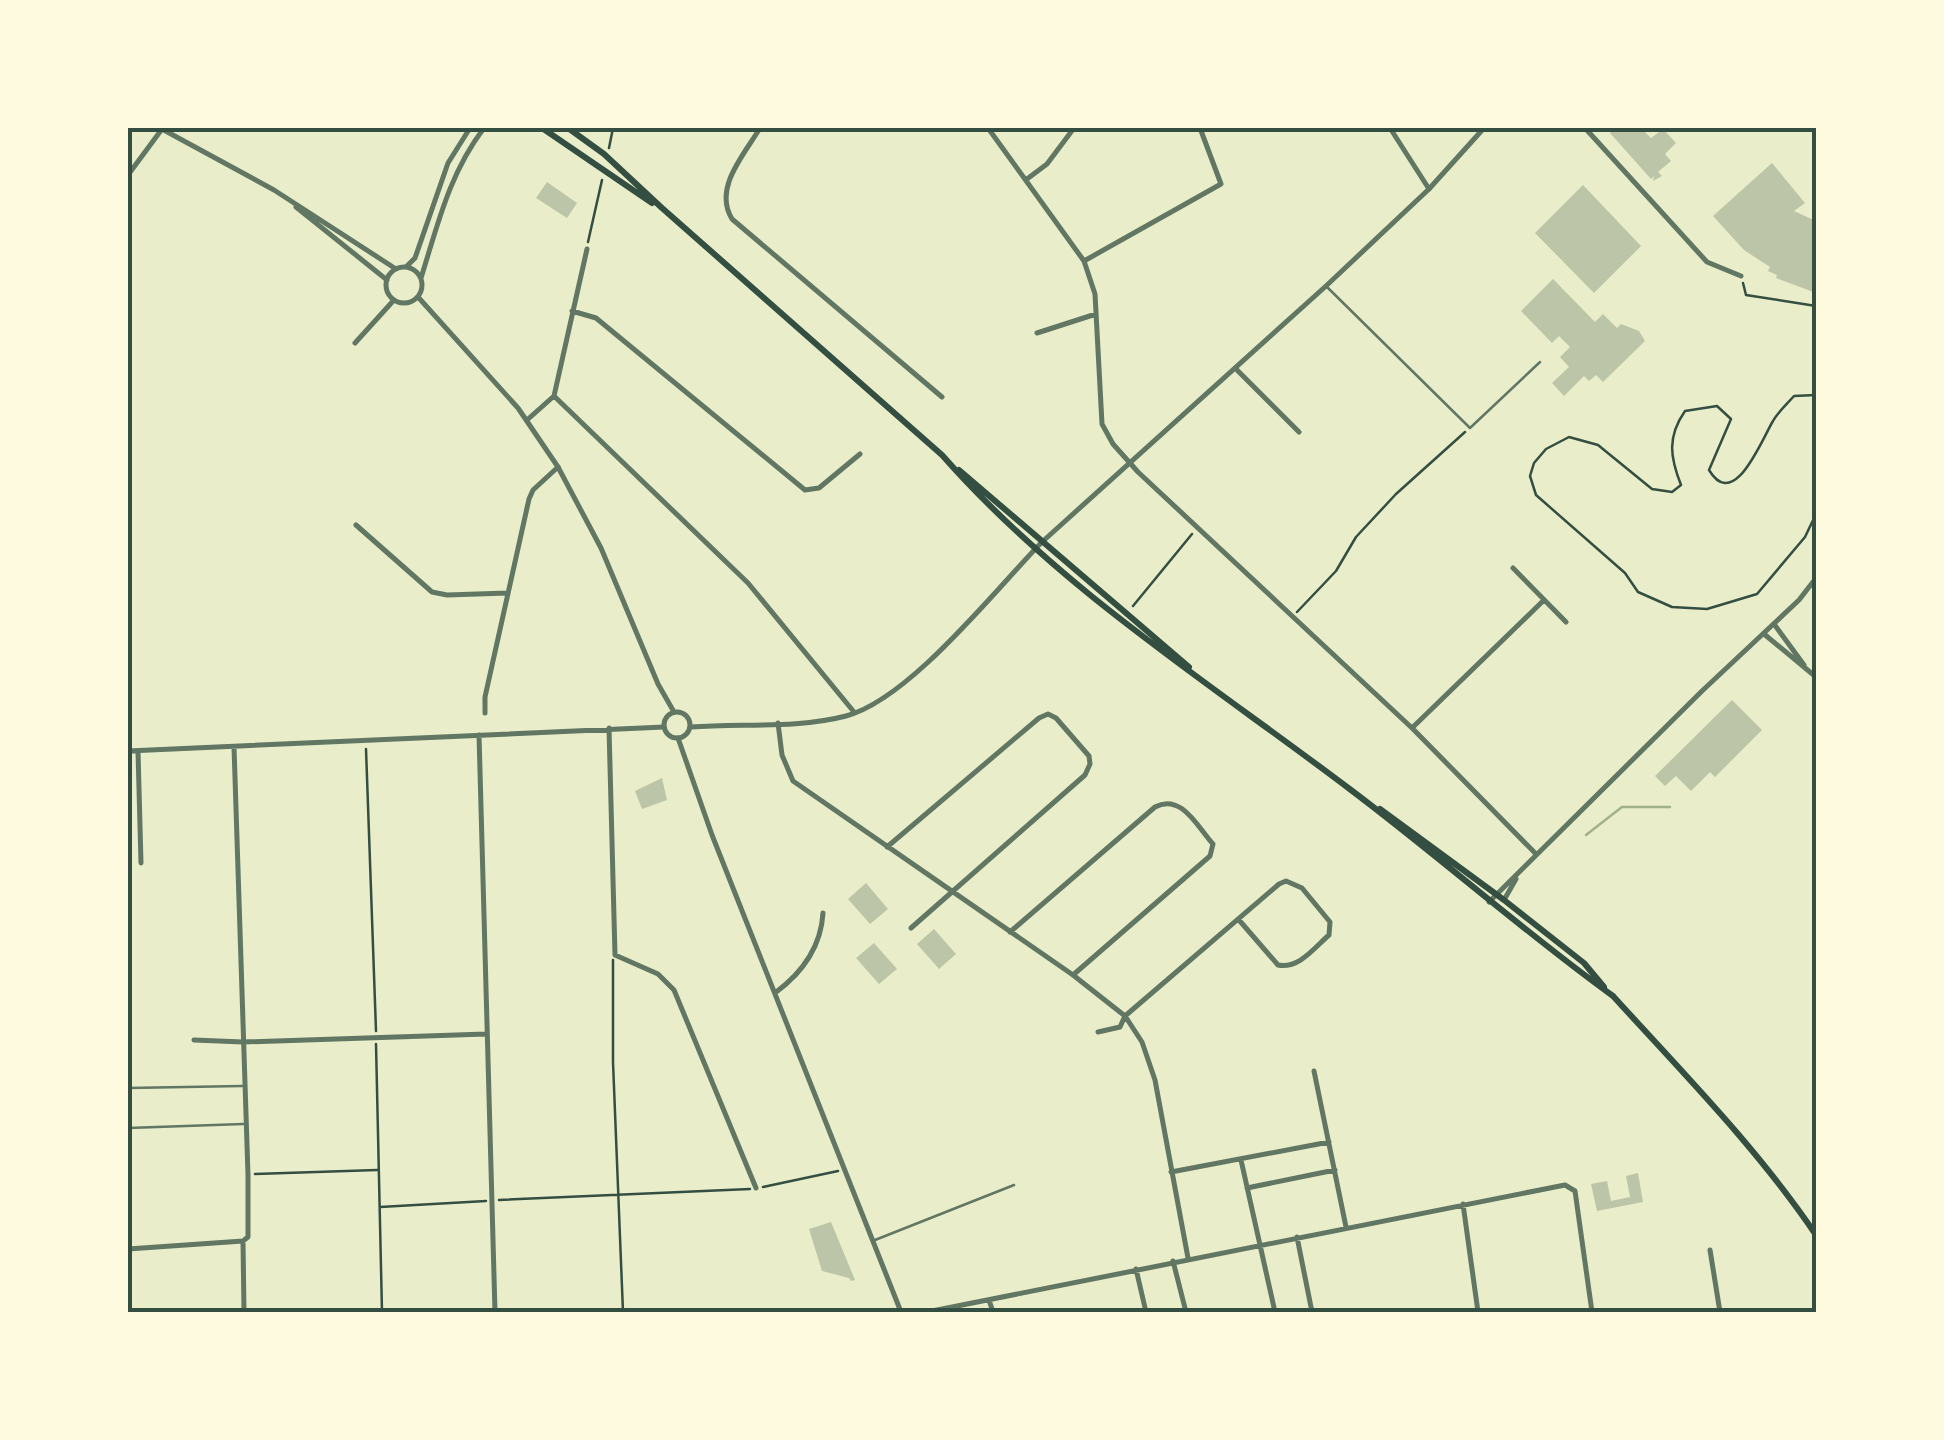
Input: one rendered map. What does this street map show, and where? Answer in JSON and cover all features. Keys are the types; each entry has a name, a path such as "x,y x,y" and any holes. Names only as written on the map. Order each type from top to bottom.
{"main road":[{"path":"542,128 662,208"},
{"path":"568,128 604,154 942,455 1216,691"},
{"path":"942,455 986,505 1118,621 1496,894 1584,963 1702,1094 1816,1235"},
{"path":"1353,792 1613,996"}],"street":[{"path":"128,175 161,128 274,190 396,269"},
{"path":"470,128 448,164 416,258 406,267 396,269 387,280 387,292 394,300 407,303 418,297 438,213 456,170 484,128"},
{"path":"760,128 727,185 724,207 732,220 942,397"},
{"path":"988,128 1084,261 1095,294 1102,424 1130,463 1412,728 1536,854"},
{"path":"1027,179 1047,164 1074,128"},
{"path":"1084,261 1221,184 1200,128"},
{"path":"1391,128 1428,189"},
{"path":"690,727 822,719 854,712 883,696 988,604 1042,542 1326,286 1428,189 1484,128"},
{"path":"1586,128 1707,262 1741,276"},
{"path":"274,190 387,280"},
{"path":"527,420 554,396 586,249"},
{"path":"406,267 421,278"},
{"path":"418,297 527,420 558,467 601,548 658,684 674,712"},
{"path":"356,343 394,300"},
{"path":"572,311 596,318 805,490 819,488 860,454"},
{"path":"1037,333 1096,314"},
{"path":"1236,369 1299,432"},
{"path":"554,396 748,584 854,712"},
{"path":"485,713 532,490 558,467"},
{"path":"356,524 432,592 508,593"},
{"path":"1513,568 1566,622"},
{"path":"1489,902 1764,634 1816,578"},
{"path":"1412,728 1544,600"},
{"path":"1774,624 1804,665"},
{"path":"1764,634 1816,677"},
{"path":"674,712 686,714 690,727 686,735 670,736 664,727 666,717 674,712"},
{"path":"887,848 1039,718 1048,714 1056,718 1089,756 1086,775 911,928"},
{"path":"778,723 782,755 792,780 1125,1016 1142,1042 1154,1080 1188,1258"},
{"path":"128,751 664,727"},
{"path":"609,728 615,956 658,974 674,990 756,1188"},
{"path":"480,735 495,1312"},
{"path":"678,738 707,822 900,1312"},
{"path":"234,746 248,1175 244,1312"},
{"path":"138,750 141,863"},
{"path":"1010,932 1156,807 1165,802 1179,805 1213,844 1210,856 1072,975"},
{"path":"1496,908 1513,890 1517,876"},
{"path":"1098,1032 1120,1027 1125,1016 1239,920 1286,881 1302,888 1330,922 1331,929 1329,936 1286,967 1278,965 1239,920"},
{"path":"775,993 794,979 813,952 823,913"},
{"path":"194,1040 244,1042 486,1034"},
{"path":"1314,1071 1346,1226"},
{"path":"1171,1172 1330,1142"},
{"path":"1241,1160 1275,1312"},
{"path":"1246,1188 1335,1170"},
{"path":"927,1312 1565,1185 1575,1191 1592,1312"},
{"path":"1464,1204 1478,1312"},
{"path":"1296,1237 1312,1312"},
{"path":"128,1249 244,1241"},
{"path":"1710,1250 1720,1312"},
{"path":"1173,1261 1186,1312"},
{"path":"1136,1270 1146,1312"},
{"path":"989,1300 993,1312"}],"lane":[{"path":"1326,286 1470,428 1540,362"},
{"path":"128,1088 244,1086"},
{"path":"128,1128 244,1124"},
{"path":"873,1240 1014,1185"}],"path":[{"path":"608,149 613,128"},
{"path":"586,249 602,180"},
{"path":"1741,276 1746,294 1816,306"},
{"path":"1816,394 1794,396 1775,417 1752,460 1734,482 1724,485 1716,482 1709,470 1731,419 1716,406 1685,412 1674,428 1670,457 1681,485 1672,492 1652,489 1598,446 1568,437 1546,449 1534,463 1530,476 1536,495 1625,573 1638,592 1672,607 1707,609 1757,594 1806,537 1816,514"},
{"path":"1296,612 1336,572 1356,537 1470,428"},
{"path":"1133,606 1194,531"},
{"path":"365,740 382,1312"},
{"path":"612,963 622,1312"},
{"path":"248,1175 379,1170"},
{"path":"380,1208 756,1188 846,1170"}],"building":[{"path":"1614,128 1641,128 1651,138 1663,129 1676,143 1665,154 1671,161 1658,172 1662,176 1651,179 1610,133"},
{"path":"1772,163 1805,203 1794,211 1816,221 1816,293 1776,278 1768,271 1770,267 1744,250 1713,216"},
{"path":"547,182 577,203 567,218 536,198"},
{"path":"1583,185 1641,246 1594,293 1535,233"},
{"path":"1553,279 1595,322 1603,314 1617,328 1621,324 1639,331 1645,341 1603,382 1596,375 1589,381 1584,376 1564,396 1552,383 1569,367 1560,357 1570,347 1559,336 1552,343 1521,311"},
{"path":"1732,700 1762,730 1715,777 1710,772 1691,791 1676,776 1665,786 1655,776"},
{"path":"662,778 667,800 642,809 635,791"},
{"path":"866,883 888,909 870,924 848,899"},
{"path":"934,929 956,954 939,969 917,944"},
{"path":"874,943 897,969 879,984 856,958"},
{"path":"1638,1173 1643,1202 1597,1211 1591,1184 1607,1181 1611,1201 1630,1197 1626,1176"},
{"path":"831,1222 855,1280 822,1271 809,1229"}],"waterway":[{"path":"1586,835 1622,807 1670,807"}]}
